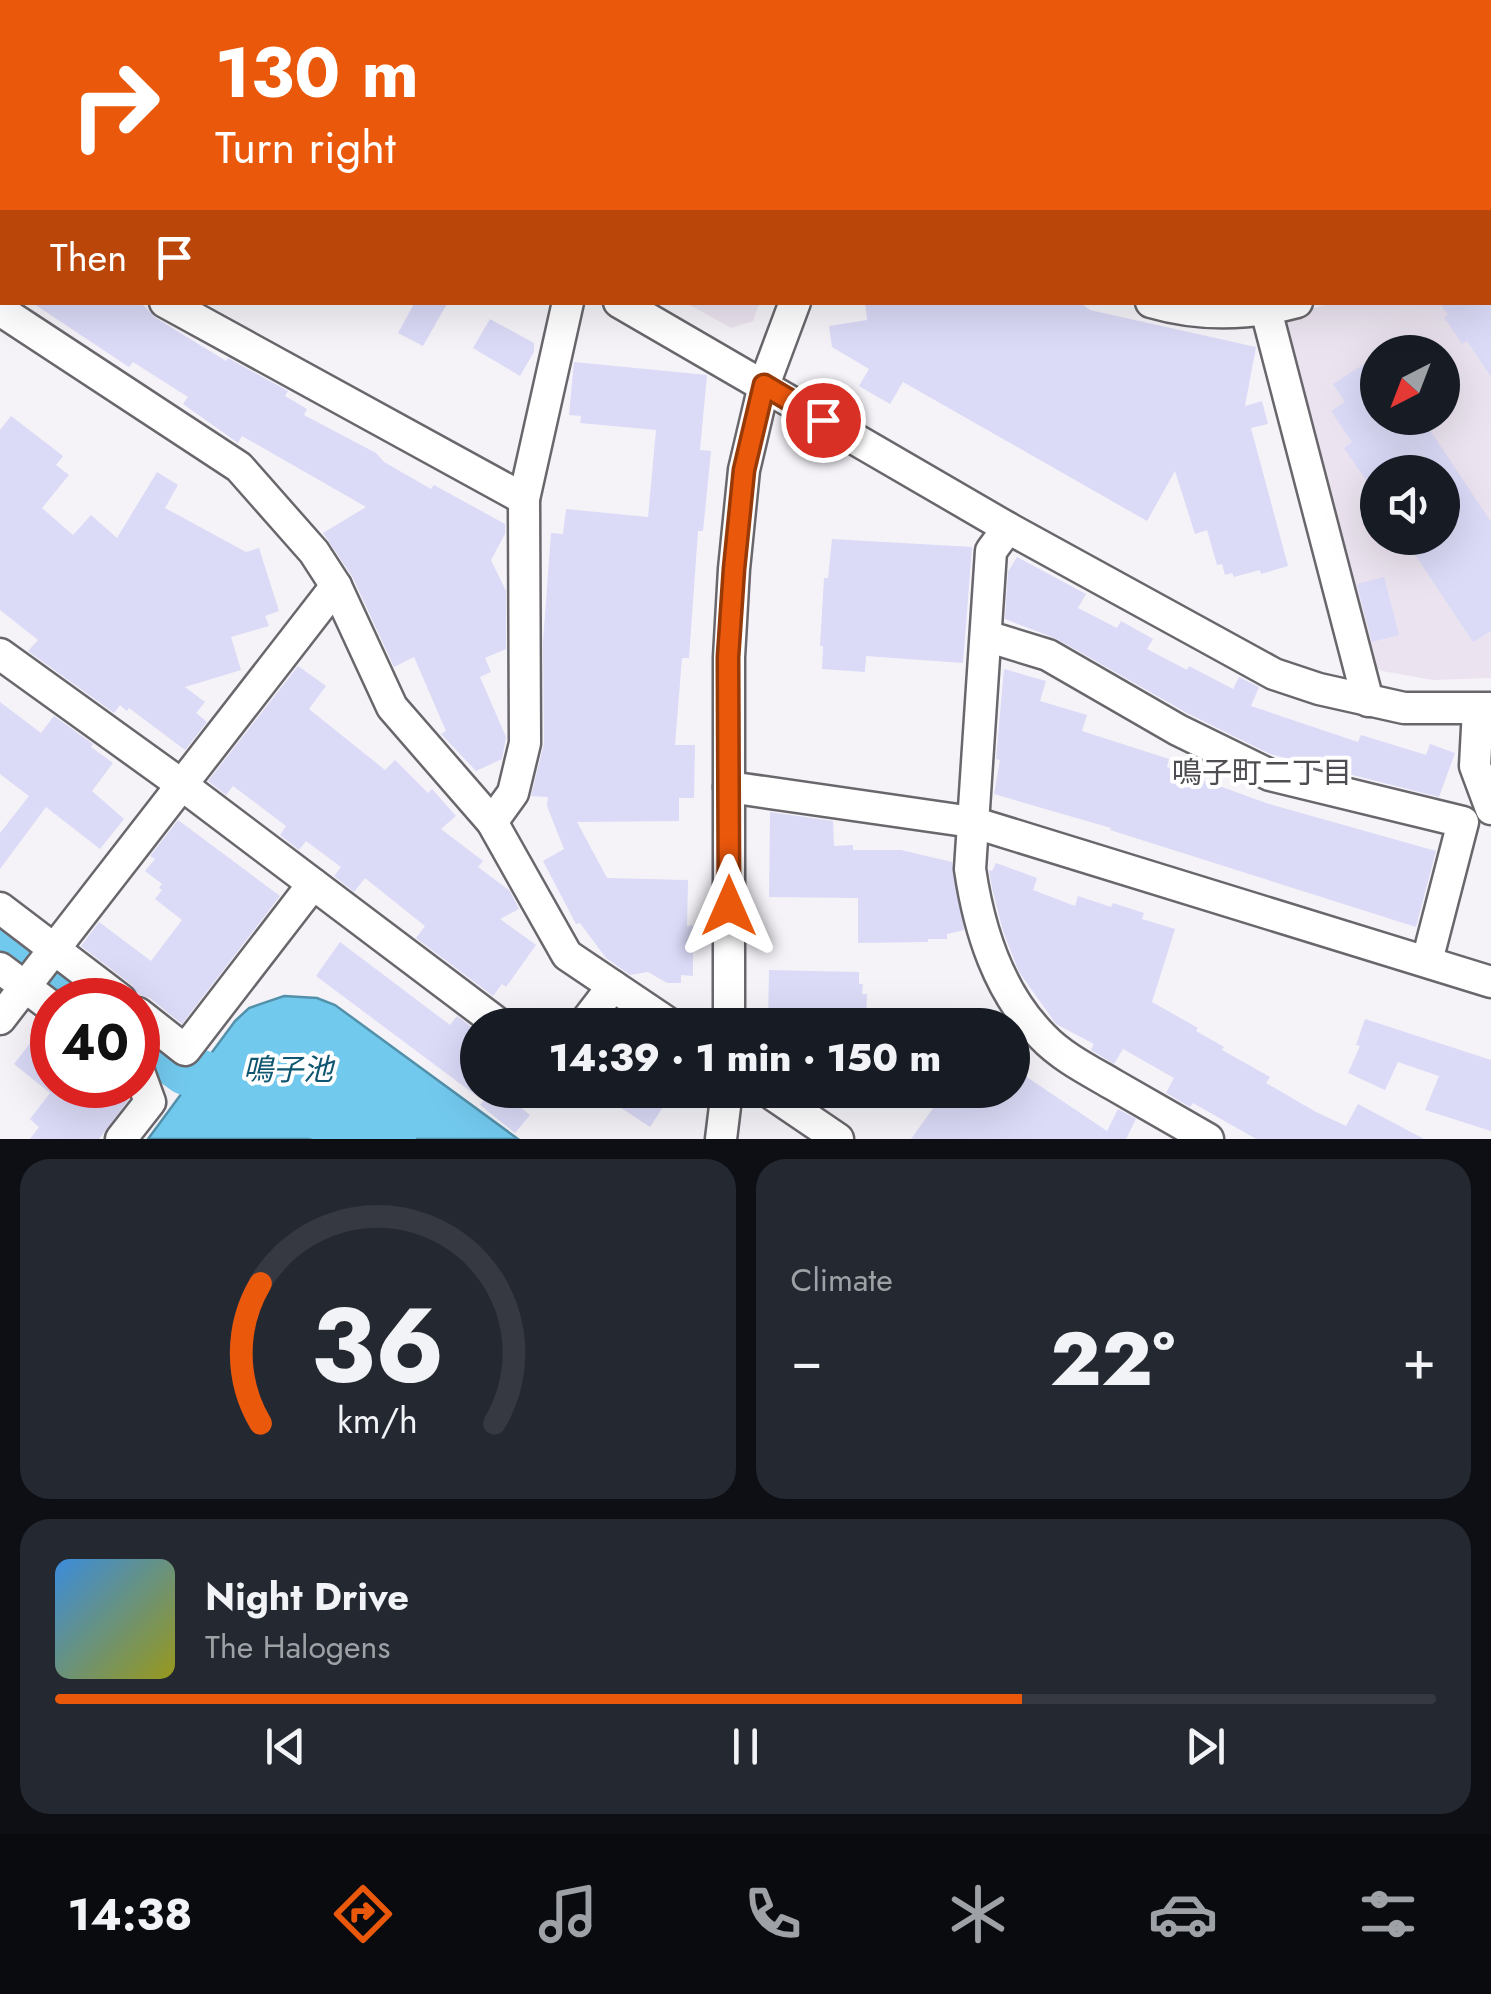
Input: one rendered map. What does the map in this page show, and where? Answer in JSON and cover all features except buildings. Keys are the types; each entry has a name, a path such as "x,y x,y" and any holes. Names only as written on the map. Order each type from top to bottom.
{"street":[{"path":"170,305 524,500"},
{"path":"492,822 513,793 525,744 524,500 567,305"},
{"path":"625,305 1008,528 1274,674 1404,708 1484,708 1475,766 1491,809"},
{"path":"730,1008 728,657 734,569 744,470 764,385 795,305"},
{"path":"1160,305 1226,313 1285,305"},
{"path":"0,310 239,466 314,552 336,586 392,707 492,822 567,955 646,1008"},
{"path":"1266,310 1368,701"},
{"path":"1008,528 991,551 972,822 970,869 976,909 989,950 1000,978 1042,1037 1073,1062 1208,1139"},
{"path":"0,1018 31,966 182,785 336,586"},
{"path":"986,636 1048,654 1178,730 1270,775 1463,822 1427,961"},
{"path":"0,654 182,785 477,1008"},
{"path":"729,787 972,822 1491,982"},
{"path":"160,1030 185,1050 313,884"},
{"path":"0,908 31,966 63,978"},
{"path":"596,1008 613,986"},
{"path":"121,1139 145,1108"},
{"path":"721,1139 724,1108"},
{"path":"792,1108 838,1139"}],"shaded area":[{"path":"690,305 758,305 753,321 731,328"},
{"path":"1325,305 1491,305 1491,678 1433,680 1382,671 1369,664 1281,328 1288,316"}],"water":[{"name":"鳴子池","path":"284,996 317,998 335,1005 460,1097 460,1108 476,1108 518,1139 148,1139 235,1021 249,1008"}],"waterway":[{"path":"0,936 58,978"},
{"path":"160,1051 186,1070 391,1139"}],"district":[{"name":"鳴子町二丁目","path":"1262,772"}],"route":[{"path":"729,906 728,657 744,470 764,385 823,420"}]}
